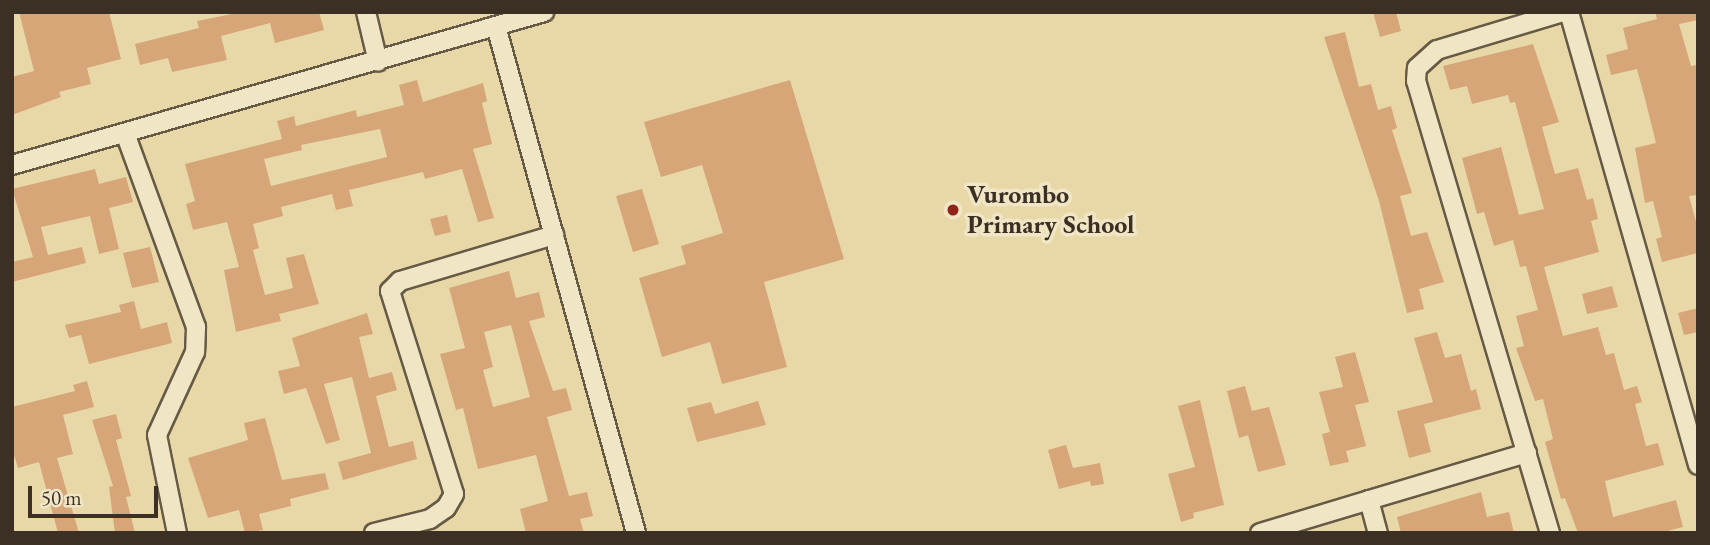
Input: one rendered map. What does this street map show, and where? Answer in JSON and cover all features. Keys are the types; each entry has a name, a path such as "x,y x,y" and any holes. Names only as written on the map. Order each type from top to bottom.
{"street":[{"path":"366,12 378,61"},
{"path":"12,165 544,12"},
{"path":"1550,533 1416,81 1417,68 1437,50 1563,12"},
{"path":"1569,12 1698,465"},
{"path":"496,26 636,533"},
{"path":"125,133 196,327 195,352 157,435 177,533"},
{"path":"374,533 430,519 446,508 454,494 390,291 400,281 554,235"},
{"path":"1260,533 1527,453"},
{"path":"1369,500 1378,533"}],"building":[{"path":"19,12 109,12 121,59 87,68 91,84 59,92 61,97 12,115 12,77 34,71"},
{"path":"242,12 319,12 324,30 275,43 270,23 221,36 227,60 172,72 168,58 140,65 135,44 199,28 197,21"},
{"path":"1373,12 1396,12 1401,31 1380,37"},
{"path":"1655,12 1698,12 1698,20 1679,24 1691,66 1696,65 1698,73 1698,195 1689,196 1698,229 1698,253 1662,262 1656,239 1662,237 1653,201 1645,203 1635,148 1656,143 1637,69 1611,75 1606,55 1628,49 1623,28 1657,19"},
{"path":"1345,32 1359,87 1371,84 1378,110 1391,106 1397,128 1392,130 1412,193 1400,196 1411,236 1427,232 1444,282 1419,289 1424,309 1407,313 1379,201 1324,37"},
{"path":"1533,44 1559,122 1542,127 1555,174 1578,168 1587,200 1593,198 1598,219 1591,221 1599,252 1544,267 1563,336 1598,327 1606,355 1614,353 1624,390 1637,386 1642,402 1635,404 1646,446 1658,443 1664,465 1605,481 1613,517 1676,500 1683,527 1660,533 1578,533 1565,498 1561,499 1545,442 1553,439 1543,399 1535,401 1516,348 1524,346 1516,316 1538,310 1526,266 1520,267 1513,240 1494,246 1484,212 1477,214 1462,158 1501,147 1519,215 1544,209 1515,102 1510,103 1508,95 1472,104 1467,86 1450,90 1443,66"},
{"path":"417,80 423,102 483,83 487,101 482,103 492,144 473,149 494,218 478,222 462,169 425,179 423,172 349,190 353,206 336,210 332,194 281,207 283,216 253,224 259,248 253,250 265,295 293,288 286,258 304,254 319,304 279,314 281,321 236,332 224,270 239,267 227,222 193,230 186,204 195,201 185,164 282,139 277,121 294,116 296,126 356,110 357,117 404,105 399,85","holes":["380,129 387,157 271,186 264,159 302,150 301,145"]},
{"path":"790,80 844,259 764,282 787,367 722,384 710,342 662,357 639,278 686,264 681,246 723,233 702,165 661,177 644,122"},
{"path":"95,169 99,184 126,177 133,202 109,208 119,249 99,254 90,216 41,227 48,255 82,247 86,263 12,282 12,262 33,257 12,189"},
{"path":"642,189 659,244 633,252 616,196"},
{"path":"447,215 451,232 435,236 430,219"},
{"path":"150,247 159,282 132,288 123,253"},
{"path":"509,271 516,298 539,292 545,317 529,321 553,391 566,388 572,410 547,417 569,496 587,492 593,516 580,519 584,533 526,533 520,509 548,501 536,455 478,469 463,408 456,410 440,354 465,348 449,288","holes":["511,325 530,397 493,407 483,370 493,367 484,332"]},
{"path":"1612,286 1618,307 1587,314 1582,294"},
{"path":"134,301 141,329 167,322 172,343 89,364 81,335 69,338 65,325 121,312 119,305"},
{"path":"1698,308 1698,332 1684,335 1678,313"},
{"path":"367,313 373,334 359,337 369,378 392,372 397,390 376,396 389,447 413,441 417,459 343,480 338,462 371,453 352,377 324,384 340,440 326,444 306,388 284,394 278,371 300,366 292,338"},
{"path":"1437,332 1445,358 1461,354 1471,391 1476,389 1481,409 1424,424 1431,452 1409,458 1397,411 1433,402 1414,338"},
{"path":"1355,352 1369,402 1355,405 1366,446 1346,451 1349,462 1330,466 1322,434 1330,432 1319,392 1343,387 1335,357"},
{"path":"87,381 94,407 63,415 73,454 57,458 79,533 58,533 39,462 18,468 12,448 12,407 75,391 73,385"},
{"path":"1245,386 1252,411 1269,407 1286,465 1258,472 1248,435 1239,438 1227,391"},
{"path":"1200,400 1224,505 1193,513 1194,518 1181,522 1168,474 1195,467 1178,406"},
{"path":"758,401 766,425 697,442 687,408 711,402 715,414"},
{"path":"116,414 122,438 116,440 131,496 126,497 135,533 115,533 109,487 113,486 92,420"},
{"path":"265,418 282,480 325,473 329,489 290,499 291,506 259,514 263,530 245,533 239,510 208,518 188,458 248,440 244,423"},
{"path":"1066,445 1073,468 1100,463 1104,484 1091,486 1090,481 1059,489 1048,450"},
{"path":"1481,492 1487,517 1509,512 1514,533 1401,533 1397,517"}],"place":[{"name":"Vurombo Primary School","path":"953,210"}]}
